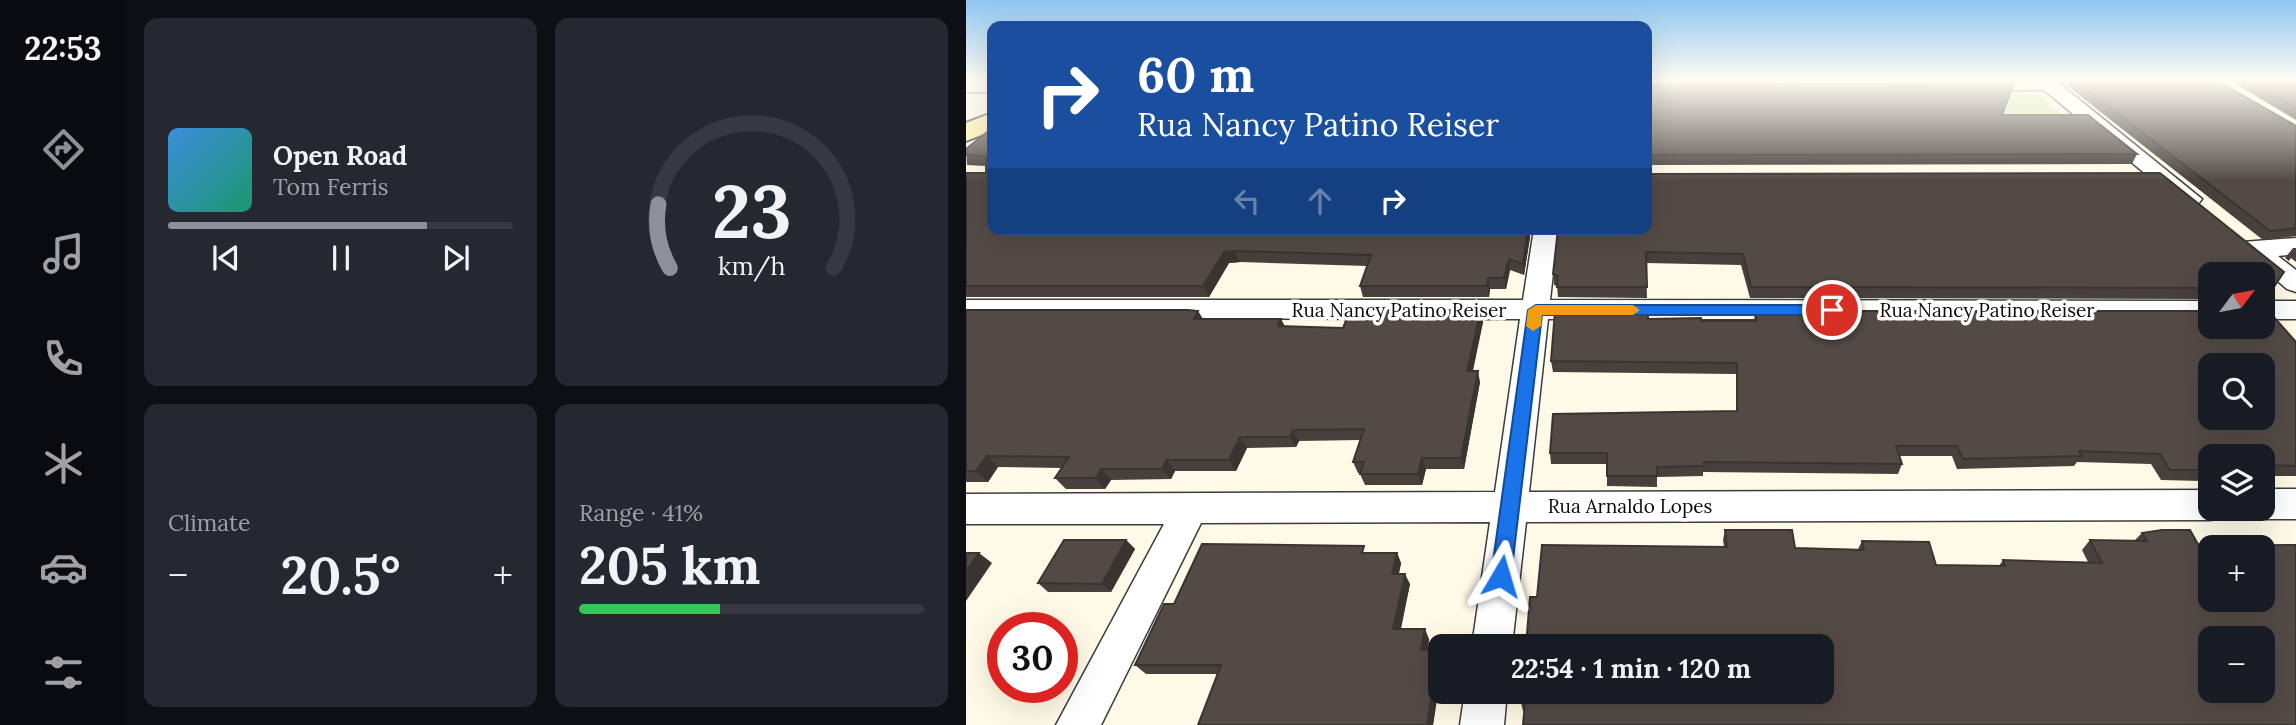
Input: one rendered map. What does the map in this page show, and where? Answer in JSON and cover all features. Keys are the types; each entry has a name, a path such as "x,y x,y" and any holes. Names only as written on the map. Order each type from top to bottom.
{"main road":[{"path":"966,133 987,123"}],"street":[{"path":"2085,114 2213,217"},
{"path":"2124,174 2160,174"},
{"path":"2234,234 2296,284"},
{"path":"1494,634 1545,235"},
{"path":"2256,251 2296,246"},
{"name":"Rua Nancy Patino Reiser","path":"966,309 2198,310"},
{"path":"2275,310 2296,310"},
{"path":"2275,505 2296,504"},
{"name":"Rua Arnaldo Lopes","path":"966,509 2198,505"},
{"path":"1077,725 1191,508"},
{"path":"1482,725 1484,704"}],"green space":[{"path":"1997,114 2061,114 2074,125 2005,125"}],"building":[{"path":"1652,114 2088,115 2137,154 1652,155"},
{"path":"2118,114 2275,114 2296,126 2296,228 2270,231"},
{"path":"987,132 987,235 1527,235 1523,264 1509,259 1504,278 1488,278 1487,286 1360,286 1371,255 1234,251 1224,252 1203,286 966,286 966,173 986,173 986,156 966,155 966,149"},
{"path":"2160,173 2271,262 2198,262 2198,288 1751,287 1743,254 1646,252 1647,287 1557,287 1558,276 1553,274 1557,235 1652,235 1652,174"},
{"path":"2275,265 2284,272 2275,285"},
{"path":"966,310 1188,310 1198,311 1194,319 1281,319 1278,326 1343,328 1350,310 1481,310 1467,371 1478,371 1461,458 1422,458 1418,474 1360,474 1364,462 1353,462 1364,429 1293,430 1290,437 1240,437 1229,460 1167,460 1162,469 1101,469 1096,478 1055,478 1069,457 987,456 976,471 966,471"},
{"path":"1555,311 1648,311 1648,319 1757,321 1755,311 2198,311 2198,340 2275,340 2275,318 2296,342 2296,466 2275,465 2275,444 2198,444 2198,470 2170,470 2160,454 2079,451 2082,456 1963,459 1957,446 1896,446 1902,464 1704,462 1704,466 1657,467 1657,476 1607,476 1607,453 1550,453 1553,414 1737,411 1737,363 1551,361"},
{"path":"1725,530 1792,530 1795,548 1864,550 1862,541 1929,542 1936,565 2005,566 2003,560 2102,563 2090,540 2147,541 2142,533 2190,530 2198,544 2198,612 2275,612 2275,545 2296,545 2296,725 1523,725 1525,704 1834,704 1834,634 1527,634 1530,597 1537,597 1542,545 1727,547"},
{"path":"1064,540 1126,540 1102,584 1038,583"},
{"path":"1202,544 1364,546 1362,553 1397,553 1392,574 1405,574 1393,629 1425,629 1421,650 1428,650 1428,704 1430,704 1427,725 1198,725 1221,665 1135,665 1164,604 1174,604"},
{"path":"966,553 979,553 966,571"}],"slow traffic":[{"path":"1533,326 1536,310 1633,310"}],"route":[{"path":"1501,576 1536,310 1832,310"}]}
